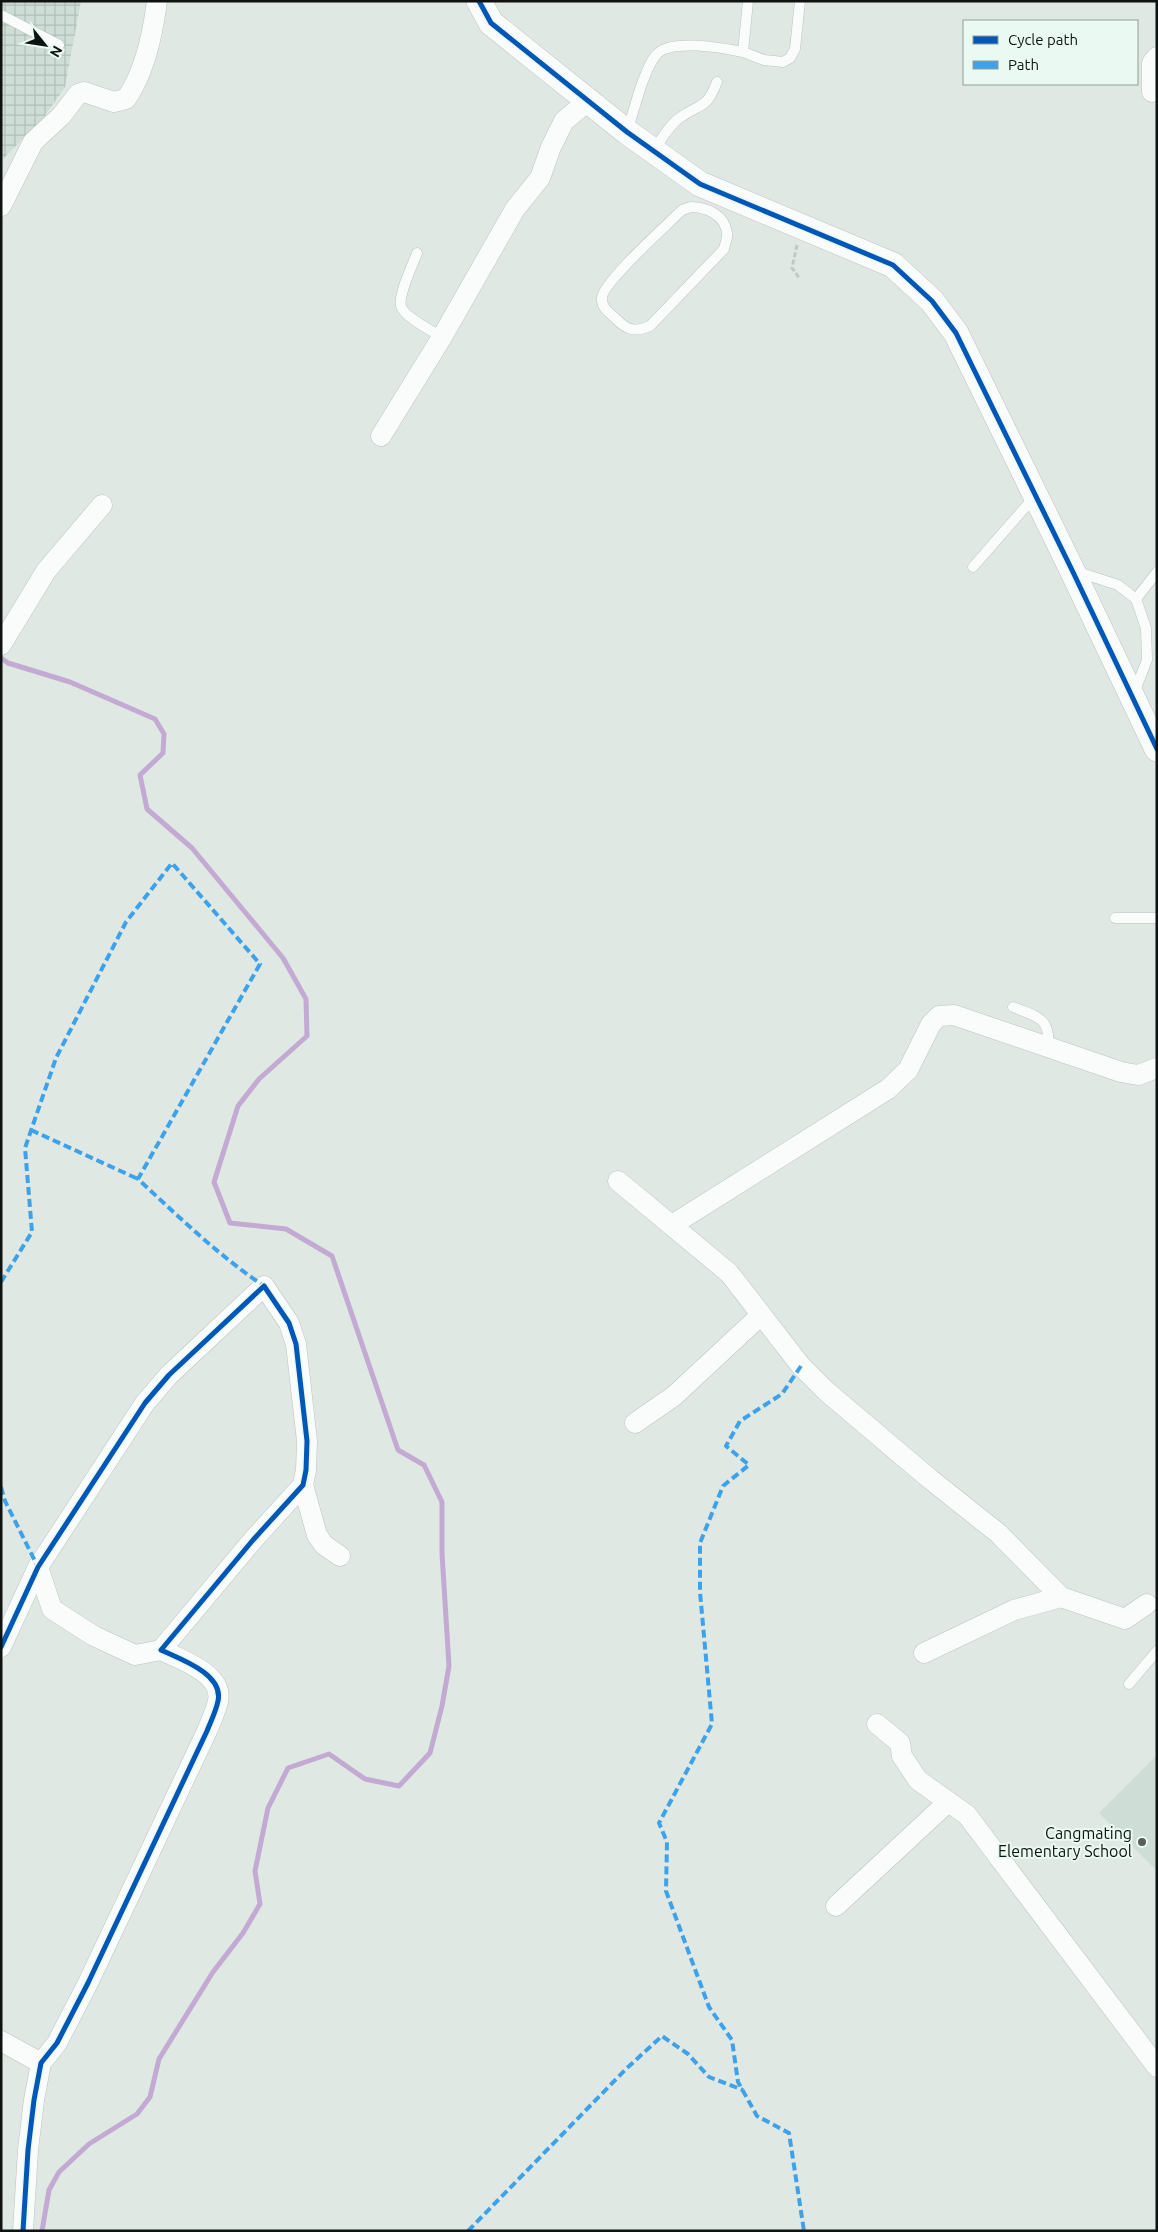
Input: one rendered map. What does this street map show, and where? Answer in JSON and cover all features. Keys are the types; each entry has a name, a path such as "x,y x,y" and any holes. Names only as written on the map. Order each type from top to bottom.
{"street":[{"path":"1,206 30,146 62,115 78,94 84,92 114,102 126,99 143,62 153,32 157,1"},
{"path":"479,1 490,23 628,132 700,184 727,209 802,228 893,265 932,301 956,333 1157,749"},
{"path":"1152,92 1152,63 1157,57"},
{"path":"381,436 442,337 515,209 540,178 551,147 564,121 588,101"},
{"path":"1,645 46,571 102,504"},
{"path":"672,1225 888,1089 908,1070 931,1024 939,1016 954,1014 1120,1072 1138,1074 1157,1068"},
{"path":"618,1181 729,1273 801,1366 826,1391 930,1479 998,1533 1061,1597 1125,1619 1153,1604"},
{"path":"1,1647 38,1567 145,1403 169,1375 264,1286 289,1324 296,1344 307,1441 306,1470 302,1486 252,1540 161,1650"},
{"path":"635,1423 674,1396 761,1315"},
{"path":"302,1486 318,1535 324,1545 340,1556"},
{"path":"23,2231 30,2134 41,2063 57,2043 88,1983 208,1731 219,1700 216,1685 203,1671 161,1650 135,1655 72,1622 52,1609 38,1567"},
{"path":"924,1653 1014,1610 1061,1597"},
{"path":"877,1724 900,1743 902,1756 918,1780 967,1815 1157,2067"},
{"path":"836,1906 948,1802"},
{"path":"1,2041 41,2063"}],"lane":[{"path":"743,52 748,1"},
{"path":"628,132 649,67 657,53 672,46 720,48 743,52 764,60 783,62 790,58 795,48 800,1"},
{"path":"1,15 59,45"},
{"path":"654,151 678,118 701,107 711,99 717,82"},
{"path":"691,207 727,209 727,233 724,249 650,326 637,332 626,328 603,306 601,296 612,280 682,210 691,207"},
{"path":"417,253 401,297 401,306 407,314 442,337"},
{"path":"973,567 1035,495"},
{"path":"1072,570 1118,585 1136,599 1146,628 1147,660 1132,698"},
{"path":"1136,599 1157,572"},
{"path":"1115,918 1157,918"},
{"path":"1012,1006 1043,1020 1048,1028 1048,1048"},
{"path":"1129,1684 1157,1651"}],"path":[{"path":"800,279 792,268 802,228"}],"shaded area":[{"path":"1,1 81,1 65,87 44,117 4,158 1,165"},
{"name":"Cangmating Elementary School","path":"1157,1755 1157,1871 1099,1813"}],"waterway":[{"path":"1,658 8,663 70,682 155,719 164,734 163,753 140,775 147,809 192,848 283,958 306,999 307,1036 259,1079 238,1106 214,1182 230,1223 286,1229 332,1256 398,1450 424,1465 442,1502 442,1553 449,1666 442,1706 430,1753 399,1786 365,1779 329,1754 288,1768 268,1808 255,1871 260,1904 243,1933 213,1972 159,2059 150,2097 137,2114 89,2144 59,2172 49,2190 42,2231"}],"marked path":[{"path":"1,1282 32,1232 25,1148 56,1058 126,922 172,863 260,964 138,1179 215,1249 264,1286"},
{"path":"31,1130 138,1179"},
{"path":"801,1366 782,1394 740,1421 726,1446 749,1465 723,1486 700,1543 700,1592 712,1724 659,1823 667,1842 666,1891 709,2007 732,2040 738,2082 757,2116 789,2133 804,2231"},
{"path":"1,1487 5,1501 38,1567"},
{"path":"468,2231 626,2069 662,2036 688,2054 709,2077 743,2090"}],"cycle path":[{"path":"479,1 491,23 627,132 700,184 893,265 932,301 956,333 1157,749"},
{"path":"1,1647 38,1567 145,1403 169,1375 264,1286 289,1323 296,1344 307,1441 306,1470 303,1485 253,1540 161,1650 189,1663 208,1675 218,1691 218,1701 207,1731 88,1983 57,2043 41,2063 28,2150 23,2231"}],"place":[{"name":"Cangmating Elementary School","path":"1142,1842"}]}
